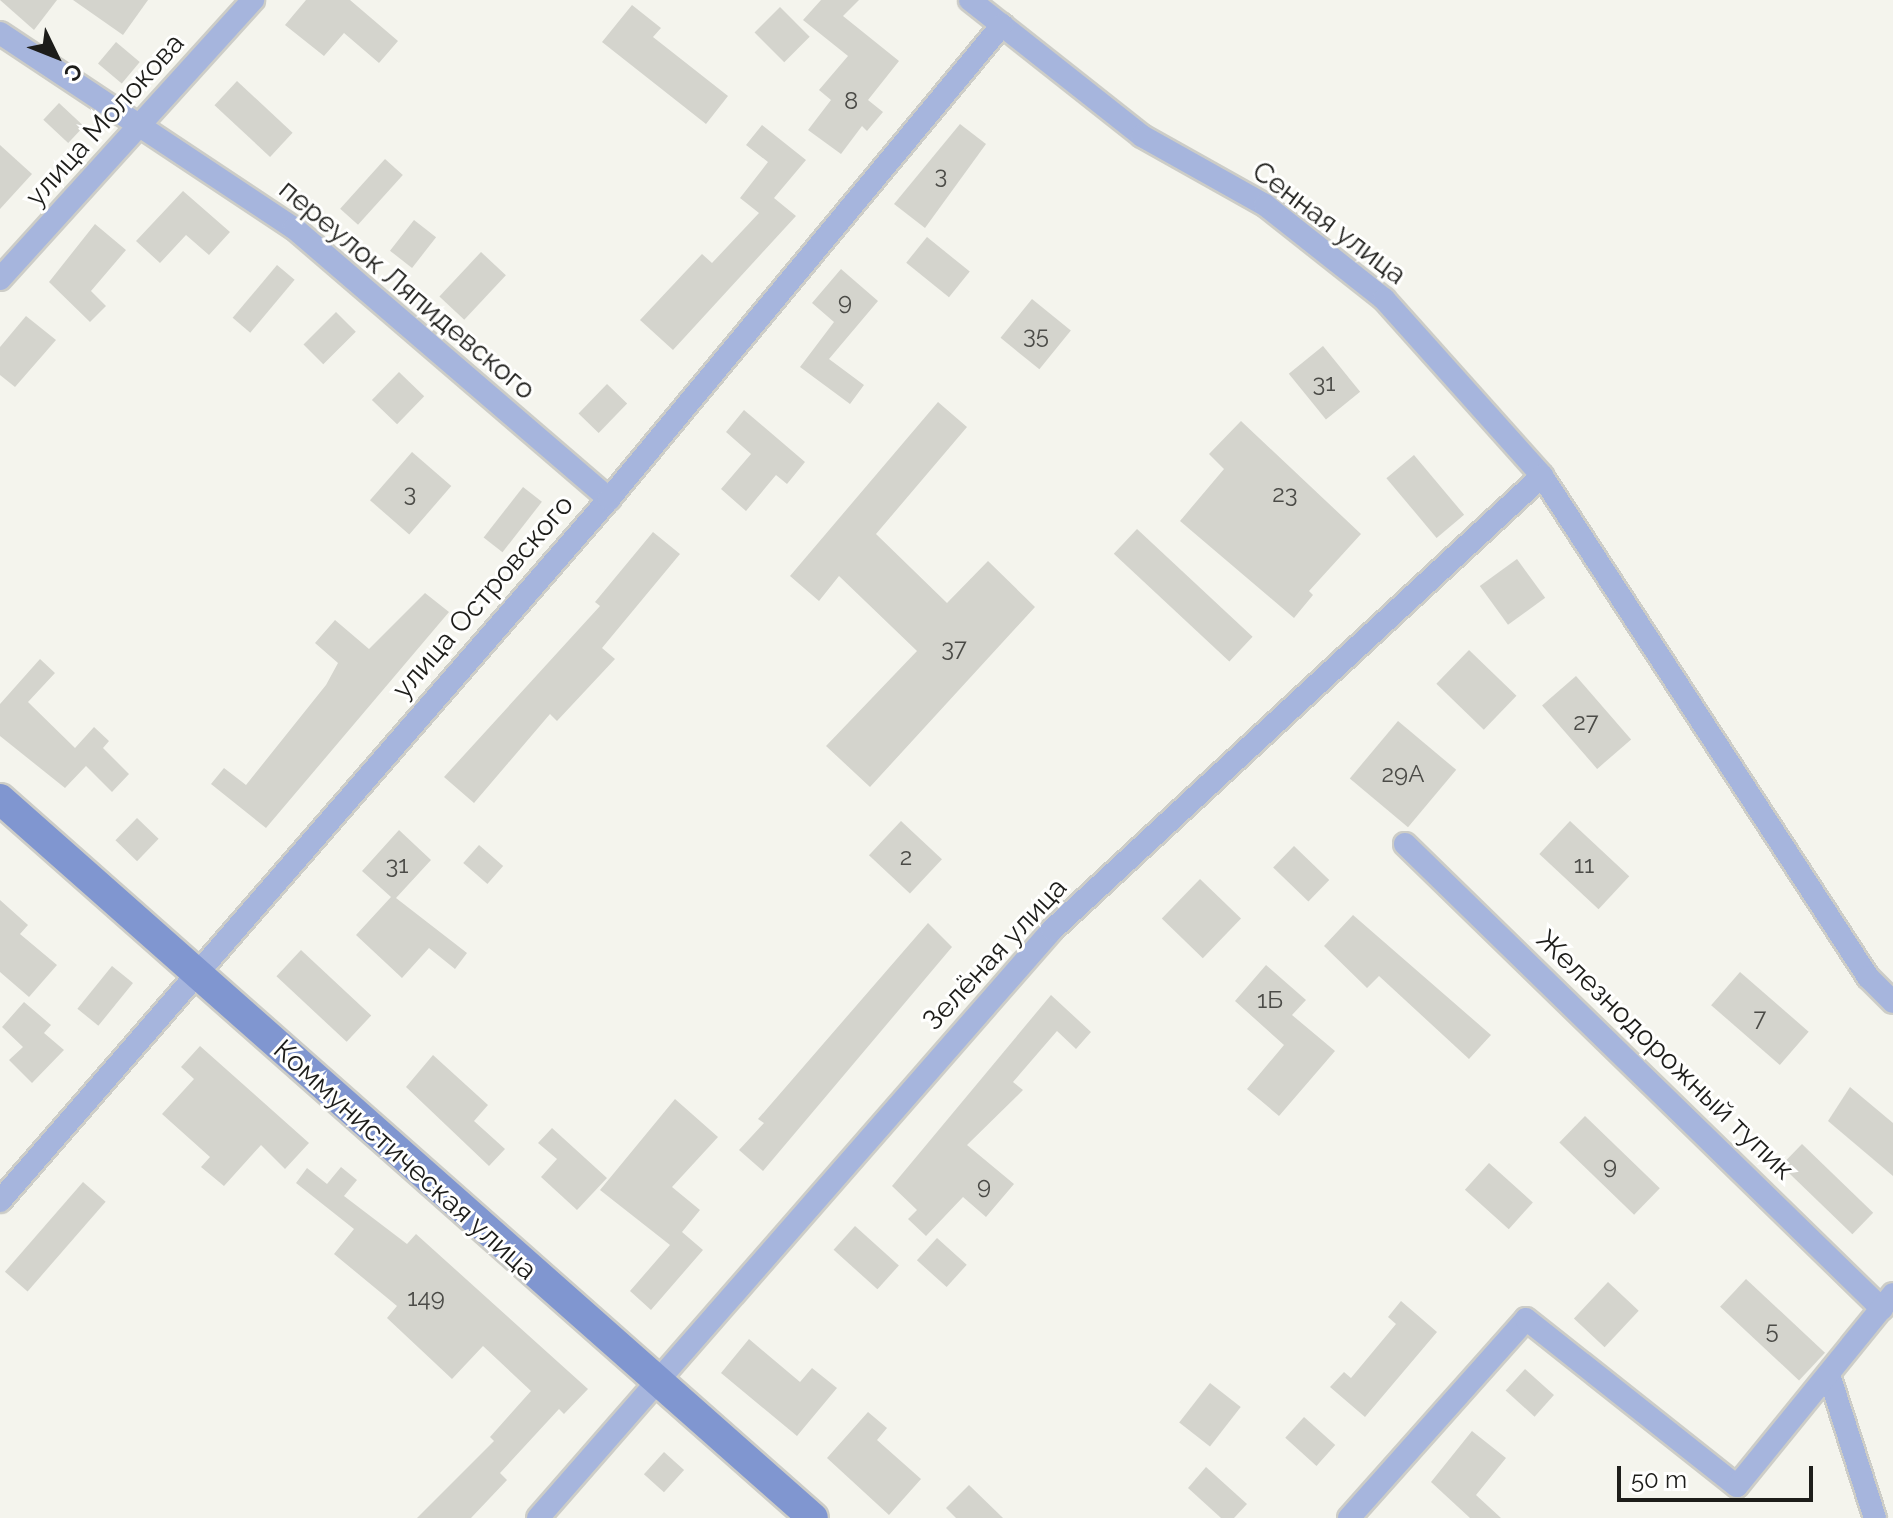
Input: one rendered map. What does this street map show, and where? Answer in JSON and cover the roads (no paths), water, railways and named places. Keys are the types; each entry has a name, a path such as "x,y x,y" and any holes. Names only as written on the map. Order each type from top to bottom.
{"street":[{"name":"улица Молокова","path":"0,279 253,0"},
{"name":"Сенная улица","path":"970,0 1142,136 1265,205 1384,299 1542,476 1868,977 1893,1002"},
{"name":"улица Островского","path":"0,1201 195,972 609,499 1002,25"},
{"name":"переулок Ляпидевского","path":"0,33 294,228 609,499"},
{"name":"Зелёная улица","path":"538,1518 1052,930 1542,476"},
{"name":"Коммунистическая улица","path":"0,799 655,1383 813,1518"},
{"name":"Железнодорожный тупик","path":"1405,844 1888,1302"},
{"path":"1349,1518 1526,1319 1737,1486 1830,1378 1888,1302"},
{"path":"1830,1378 1875,1518"}]}
